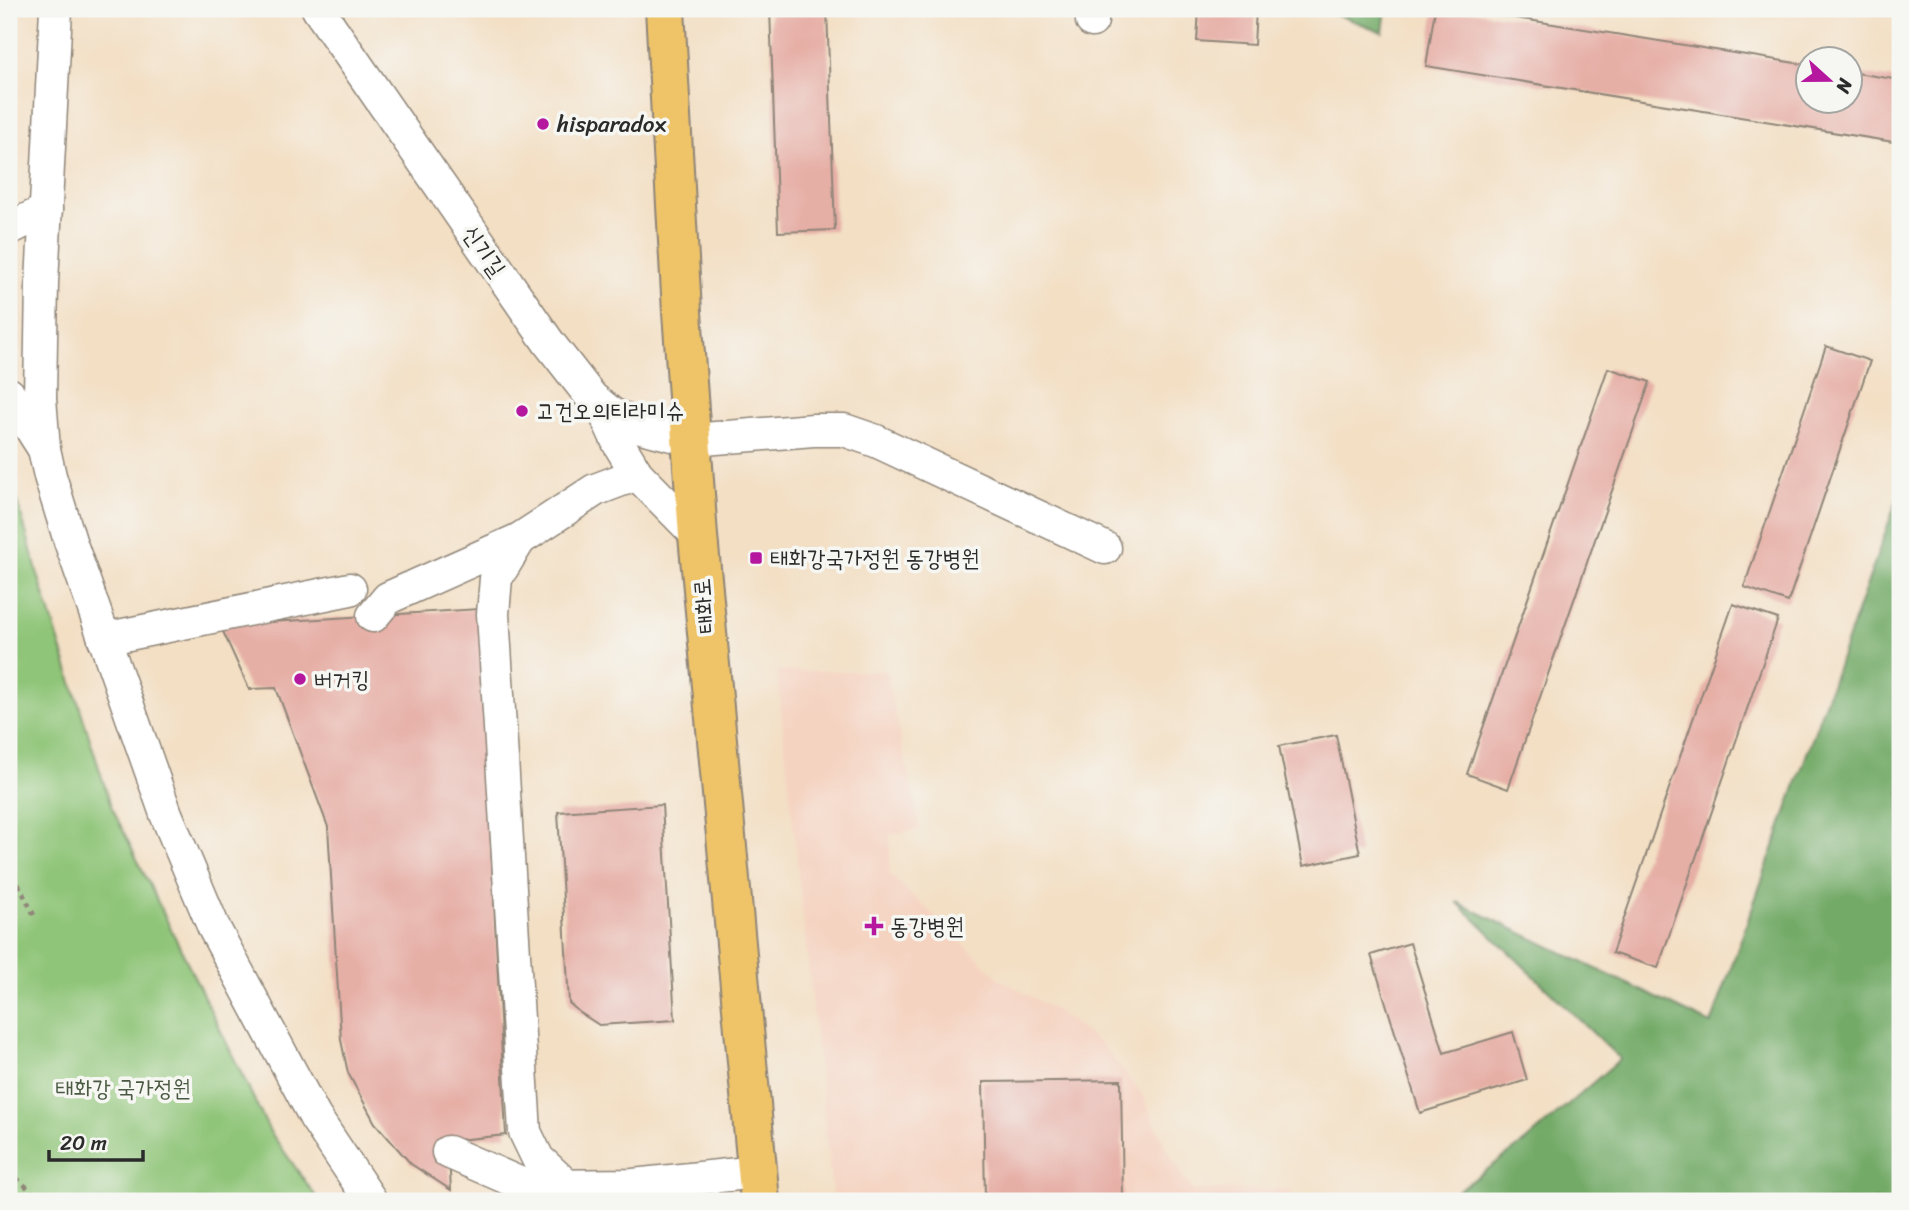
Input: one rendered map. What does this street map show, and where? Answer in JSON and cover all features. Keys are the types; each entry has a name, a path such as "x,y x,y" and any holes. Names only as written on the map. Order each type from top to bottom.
{"main road":[{"name":"태화로","path":"665,9 698,536 758,1186"}],"street":[{"path":"56,9 40,398 44,449 70,541 166,814 214,928 315,1117 371,1201"},
{"name":"신기길","path":"318,9 513,293 592,398 612,414 641,427 692,440 844,430 876,441 1105,548"},
{"path":"9,229 46,210"},
{"path":"9,394 44,449"},
{"path":"602,407 637,474 698,536"},
{"path":"373,616 388,598 520,539 595,490 637,474"},
{"path":"520,539 496,579 493,614 525,1132 538,1160 568,1187"},
{"path":"104,639 350,589"},
{"path":"448,1152 519,1183 541,1186 758,1186"}],"path":[{"path":"9,866 35,917"},
{"path":"9,1171 42,1201"}],"shaded area":[{"name":"동강병원","path":"777,671 886,671 920,829 890,835 890,874 1000,979 1060,1013 1101,1044 1142,1094 1165,1146 1192,1190 1292,1189 1292,1201 833,1201"}],"green space":[{"path":"1322,9 1386,9 1383,32"},
{"name":"태화강 국가정원","path":"9,471 38,575 111,806 269,1130 319,1201 9,1201"},
{"path":"1900,491 1900,1201 1449,1201 1449,1197 1525,1142 1620,1059 1457,902 1711,1024"}],"building":[{"path":"770,9 827,9 835,230 778,232"},
{"path":"1199,9 1256,9 1254,45 1197,41"},
{"path":"1435,9 1460,9 1794,63 1794,116 1864,116 1864,74 1900,80 1900,143 1426,66"},
{"path":"1826,346 1870,361 1788,602 1744,587"},
{"path":"1608,368 1650,382 1508,789 1467,774"},
{"path":"1733,604 1778,619 1658,968 1612,953"},
{"path":"479,609 506,1135 448,1141 451,1190 411,1164 375,1123 348,1073 341,1040 328,827 276,688 249,689 220,625"},
{"path":"1336,735 1360,854 1303,866 1279,746"},
{"path":"662,805 675,1020 599,1025 569,1003 558,812"},
{"path":"1410,943 1444,1053 1513,1032 1527,1080 1420,1113 1371,955"},
{"path":"1121,1080 1123,1201 985,1201 983,1082"},
{"path":"1256,1197 1256,1201 1184,1201 1184,1199"}],"place":[{"name":"hisparadox","path":"543,124"},
{"name":"고건오의티라미슈","path":"522,411"},
{"name":"태화강국가정원 동강병원","path":"756,558"},
{"name":"버거킹","path":"300,679"},
{"name":"동강병원","path":"874,926"}]}
